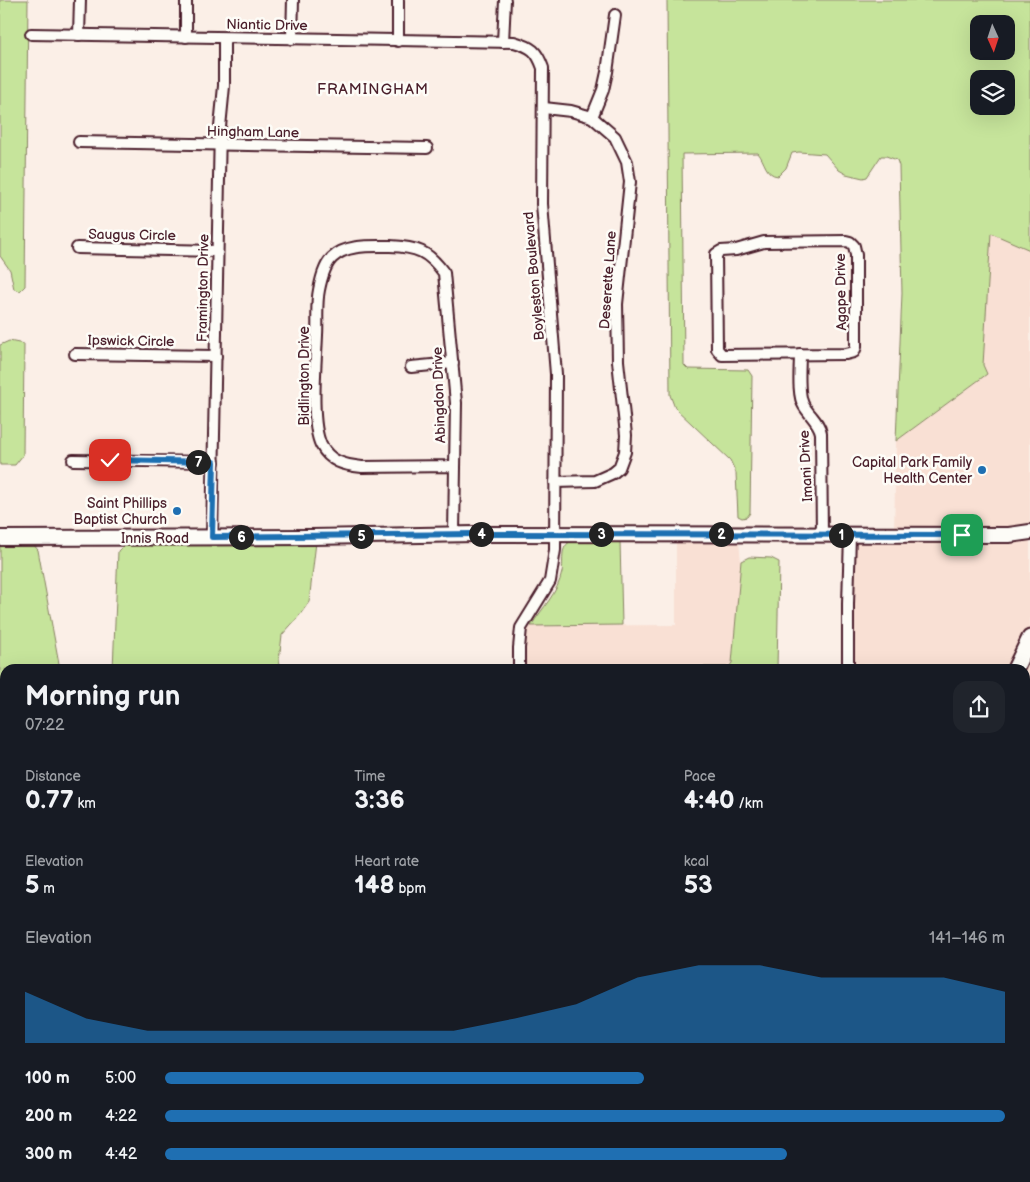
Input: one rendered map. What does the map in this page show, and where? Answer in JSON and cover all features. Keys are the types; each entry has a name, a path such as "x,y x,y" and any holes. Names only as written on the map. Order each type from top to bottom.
{"main road":[{"name":"Innis Road","path":"0,538 554,533 850,535 1009,534 1030,532"},
{"path":"1017,664 1030,638"}],"street":[{"path":"79,35 80,0"},
{"path":"186,0 186,37"},
{"path":"292,39 293,0"},
{"path":"398,0 398,40"},
{"path":"503,42 505,0"},
{"path":"592,118 603,90 615,15"},
{"name":"Niantic Drive","path":"31,34 224,39 503,42"},
{"name":"Framington Drive","path":"212,537 217,251 220,127 224,86 224,39"},
{"name":"Boyleston Boulevard","path":"503,42 514,42 528,46 538,55 543,68 542,204 556,374 555,550 550,581 521,628 519,664"},
{"name":"Deserette Lane","path":"544,108 571,111 592,118 615,138 627,162 630,182 617,304 618,361 626,435 625,452 619,468 613,473 595,481 555,482"},
{"name":"Hingham Lane","path":"78,142 427,148"},
{"name":"Agape Drive","path":"846,240 854,246 856,255 856,347 854,352 846,354 800,354 722,355 717,350 716,254 764,242 846,240"},
{"name":"Abingdon Drive","path":"332,258 342,252 365,246 403,247 420,250 434,259 444,273 456,403 454,534"},
{"name":"Saugus Circle","path":"77,248 217,251"},
{"name":"Bidlington Drive","path":"332,258 325,268 319,291 315,421 321,444 330,458 349,465 362,467 454,466"},
{"name":"Ipswick Circle","path":"75,354 216,356"},
{"name":"Imani Drive","path":"800,354 801,399 804,406 819,425 821,433 822,535"},
{"path":"411,367 453,362"},
{"path":"73,460 214,462"},
{"path":"848,664 850,535"}],"shaded area":[{"path":"991,232 1030,250 1030,664 853,664 855,532 894,532 896,441 987,374 983,365"},
{"path":"676,532 738,533 741,561 731,664 519,664 522,626 676,625"}],"green space":[{"path":"0,0 28,0 25,286 20,291 14,289 10,270 0,256"},
{"path":"667,0 1030,0 1030,250 991,233 983,365 987,374 896,441 902,293 899,166 897,160 881,156 867,177 863,178 846,174 839,170 825,154 799,152 792,153 786,168 778,176 770,173 758,153 682,154 684,365 688,369 748,370 752,376 750,513 747,517 742,518 738,516 736,473 730,460 675,408 670,395"},
{"path":"9,341 24,344 23,455 15,465 0,465 0,345"},
{"path":"572,541 620,541 622,625 531,626 557,587 562,572 565,546"},
{"path":"316,542 309,602 282,635 279,664 113,664 118,551 123,546 141,543"},
{"path":"0,543 32,543 38,550 59,664 0,664"},
{"path":"749,557 771,558 779,562 777,664 731,664 741,561"}],"place":[{"name":"Capital Park Family Health Center","path":"982,470"},
{"name":"Saint Phillips Baptist Church","path":"177,511"}],"district":[{"name":"FRAMINGHAM","path":"373,89"}],"route":[{"path":"110,460 214,462 212,537 474,534 962,535"}]}
